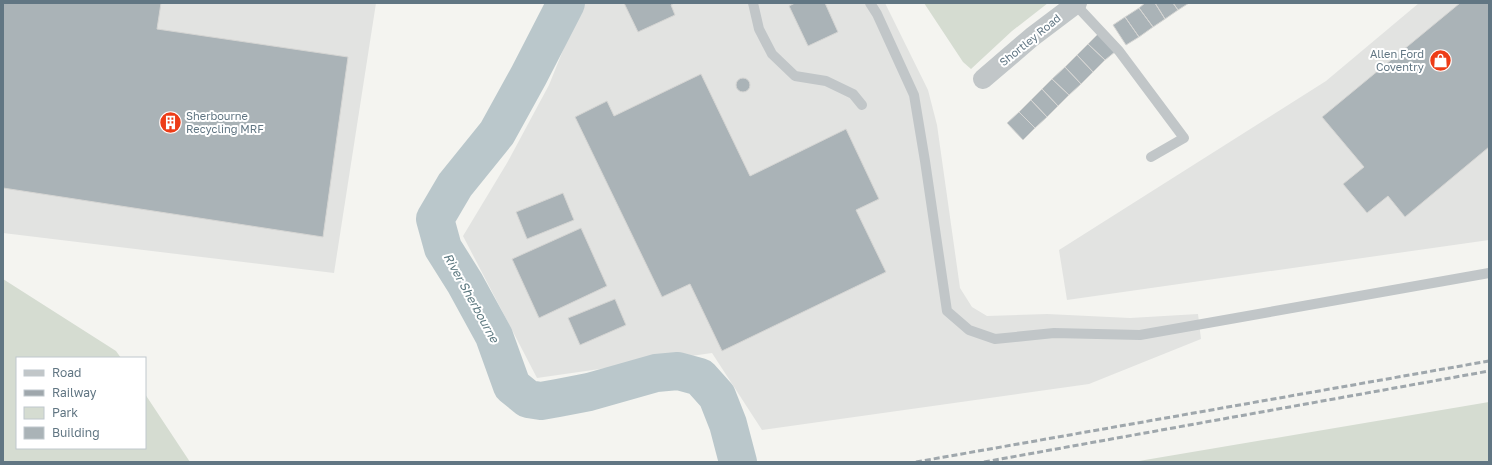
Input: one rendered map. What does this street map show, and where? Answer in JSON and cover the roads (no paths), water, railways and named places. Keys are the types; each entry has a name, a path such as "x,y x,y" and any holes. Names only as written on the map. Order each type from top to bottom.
{"street":[{"name":"Shortley Road","path":"984,79 1032,37 1076,3"}],"lane":[{"path":"753,3 759,29 772,54 795,76 826,81 853,94 862,105"},
{"path":"870,3 877,14 914,95 947,311 969,330 995,339 1054,333 1140,335 1489,273"},
{"path":"1076,3 1119,51 1184,138 1152,157"}],"waterway":[{"name":"River Sherbourne","path":"566,3 497,133 455,185 435,219 443,248 465,283 494,336 512,386 528,399 541,401 589,392 656,373 678,371 700,377 717,396 728,424 738,462"}],"railway":[{"path":"916,462 1489,361"},
{"path":"984,462 1489,371"}],"place":[{"name":"Allen Ford Coventry","path":"1440,60"},
{"name":"Sherbourne Recycling MRF","path":"171,122"}]}
